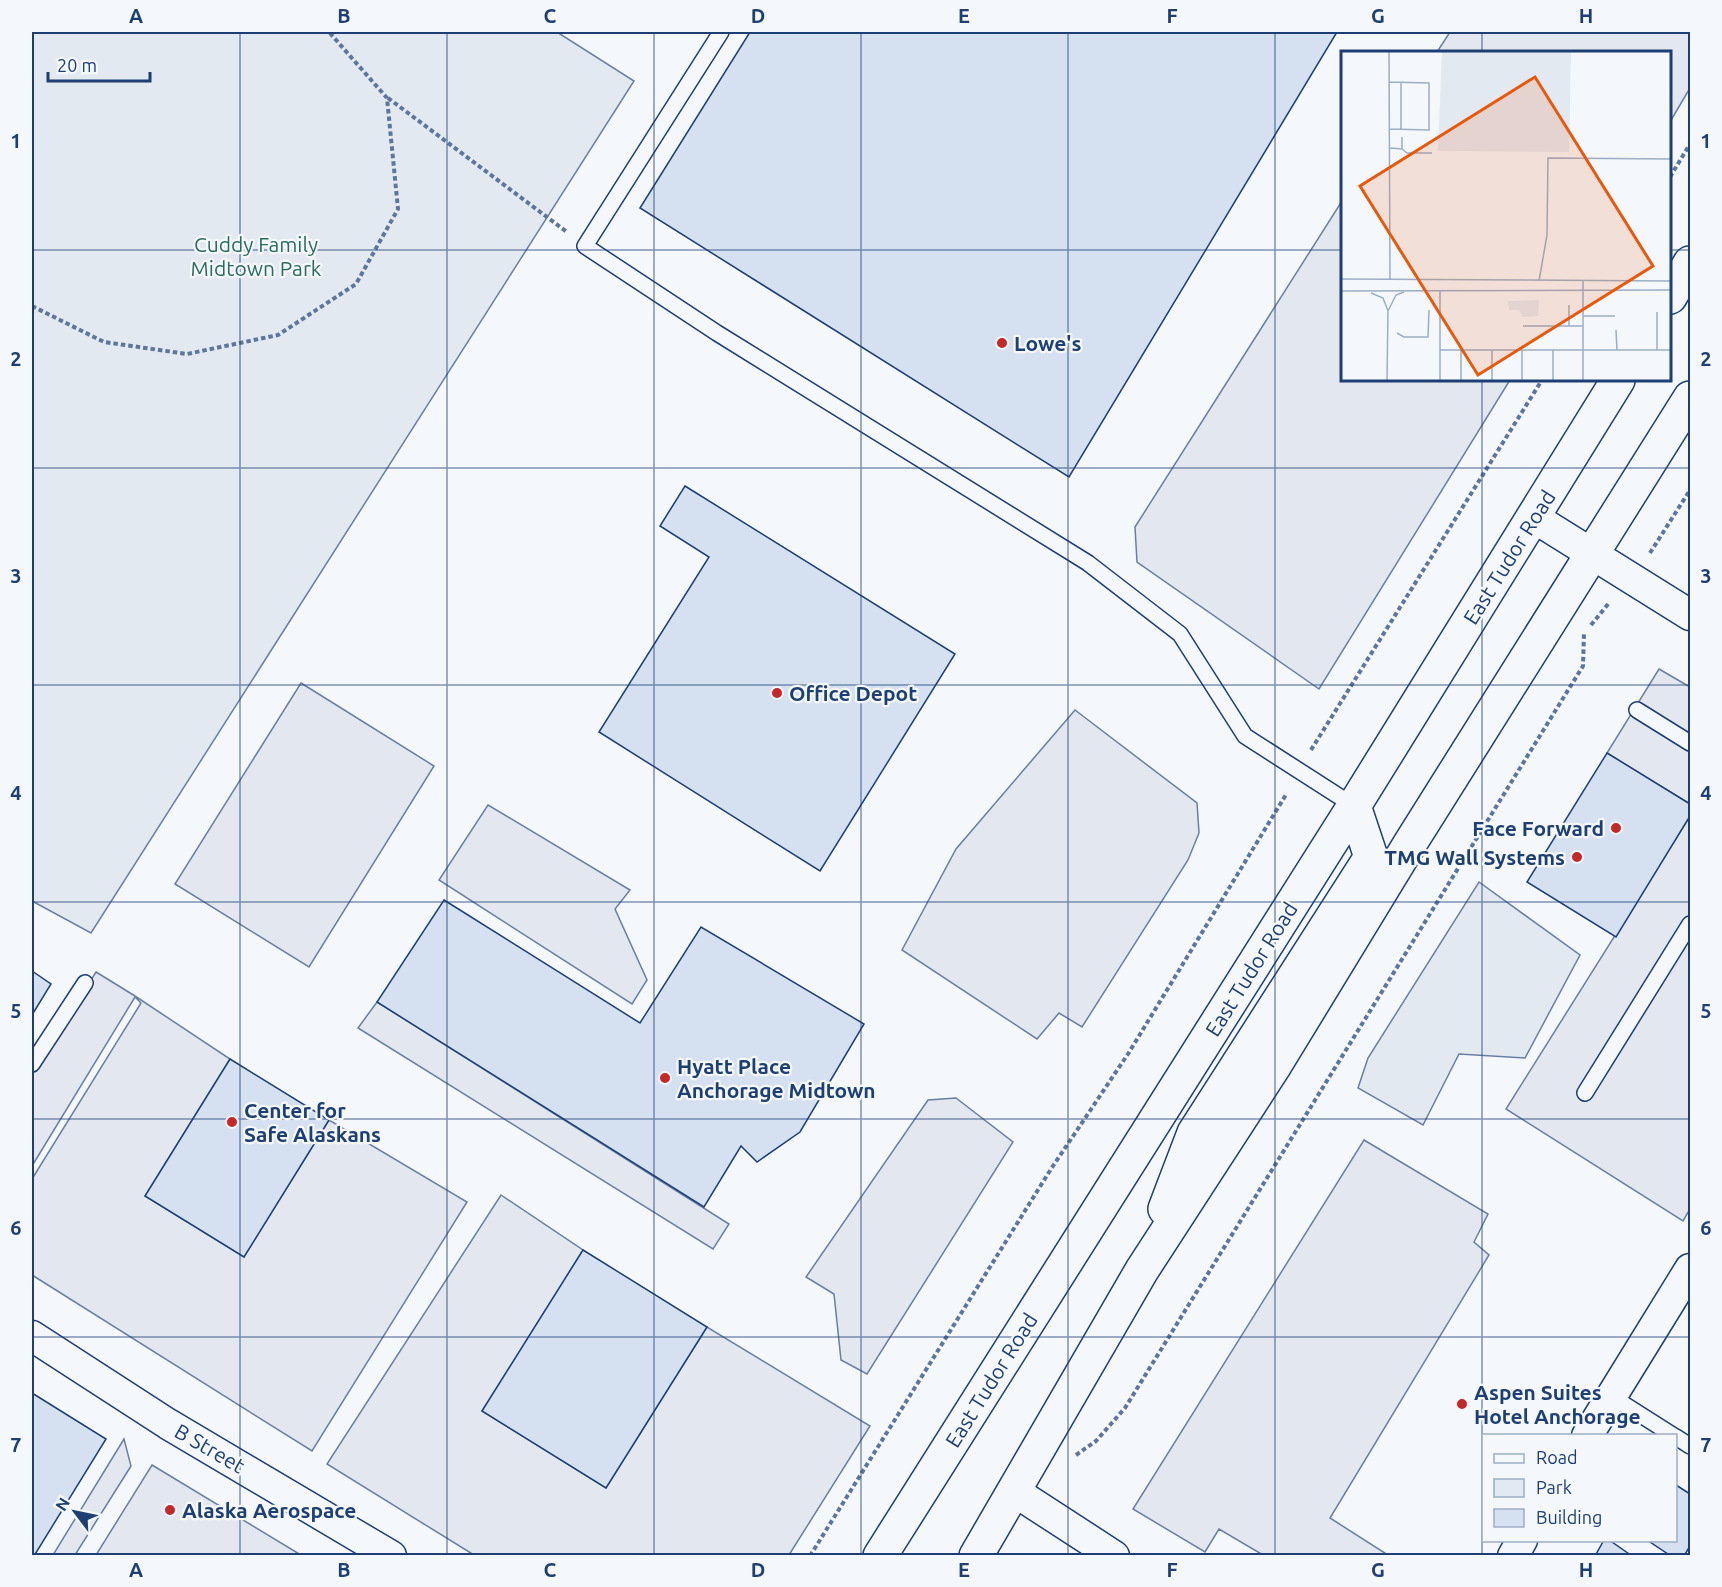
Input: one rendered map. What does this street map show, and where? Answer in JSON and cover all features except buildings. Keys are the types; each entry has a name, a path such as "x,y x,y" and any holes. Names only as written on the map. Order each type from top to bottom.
{"main road":[{"path":"1671,295 1690,263"},
{"name":"East Tudor Road","path":"880,1556 1354,806 1617,381"},
{"path":"976,1556 1142,1270 1275,1065 1410,842 1690,398"},
{"path":"1142,1270 1194,1133 1371,856 1354,806"}],"street":[{"path":"1533,517 1690,615"},
{"path":"1588,1434 1690,1269"},
{"name":"B Street","path":"32,1336 168,1424 391,1556"},
{"path":"1014,1491 1114,1556"},
{"path":"1513,1556 1521,1542"}],"lane":[{"path":"721,32 585,246 717,333 1088,563 1180,634 1245,736 1354,806"},
{"path":"1637,710 1690,742"},
{"path":"1585,1093 1690,924"},
{"path":"32,1064 85,983"},
{"path":"1611,1396 1672,1434"},
{"path":"1677,1437 1690,1446"}],"path":[{"path":"329,32 387,98 585,246"},
{"path":"32,306 104,342 188,354 278,335 356,284 398,209 387,98"},
{"path":"1671,175 1690,144"},
{"path":"810,1556 1051,1169 1128,1054 1327,721 1541,381"},
{"path":"1070,1459 1096,1441 1125,1408 1582,666 1585,632 1658,543 1690,490"}],"green space":[{"name":"Cuddy Family Midtown Park","path":"32,32 557,32 634,81 91,933 32,901"},
{"path":"1479,882 1580,955 1525,1058 1459,1054 1423,1125 1358,1088 1368,1058"}],"shaded area":[{"path":"1450,32 1690,32 1690,88 1671,120 1671,51 1438,51"},
{"path":"1341,203 1341,381 1509,381 1319,689 1137,562 1135,527"},
{"path":"1659,669 1690,687 1690,804 1607,753"},
{"path":"301,683 434,766 309,967 175,884"},
{"path":"1075,710 1197,803 1199,833 1188,860 1082,1027 1059,1013 1037,1039 902,950 956,849"},
{"path":"488,805 630,890 615,909 647,980 632,1004 439,880"},
{"path":"1690,816 1690,1209 1683,1221 1506,1109"},
{"path":"96,972 135,996 230,1059 145,1196 244,1257 329,1120 467,1202 312,1451 32,1275 32,1179 141,1003 135,997 32,1166 32,1062 37,1065"},
{"path":"377,1002 729,1224 713,1249 358,1028"},
{"path":"956,1098 1013,1142 867,1374 841,1360 834,1294 806,1277 928,1100"},
{"path":"1364,1140 1488,1214 1474,1242 1489,1255 1330,1518 1388,1555 1263,1555 1219,1529 1205,1552 1133,1509"},
{"path":"501,1195 583,1250 482,1411 606,1488 707,1327 870,1426 789,1555 474,1555 327,1464"},
{"path":"124,1439 131,1466 75,1555 53,1555"},
{"name":"Alaska Aerospace","path":"152,1465 301,1555 96,1555"}],"place":[{"name":"Lowe's","path":"1002,343"},
{"name":"Office Depot","path":"777,693"},
{"name":"Face Forward","path":"1616,828"},
{"name":"TMG Wall Systems","path":"1577,857"},
{"name":"Hyatt Place Anchorage Midtown","path":"665,1078"},
{"name":"Center for Safe Alaskans","path":"232,1122"},
{"name":"Aspen Suites Hotel Anchorage","path":"1462,1404"},
{"name":"Alaska Aerospace","path":"170,1510"}]}
